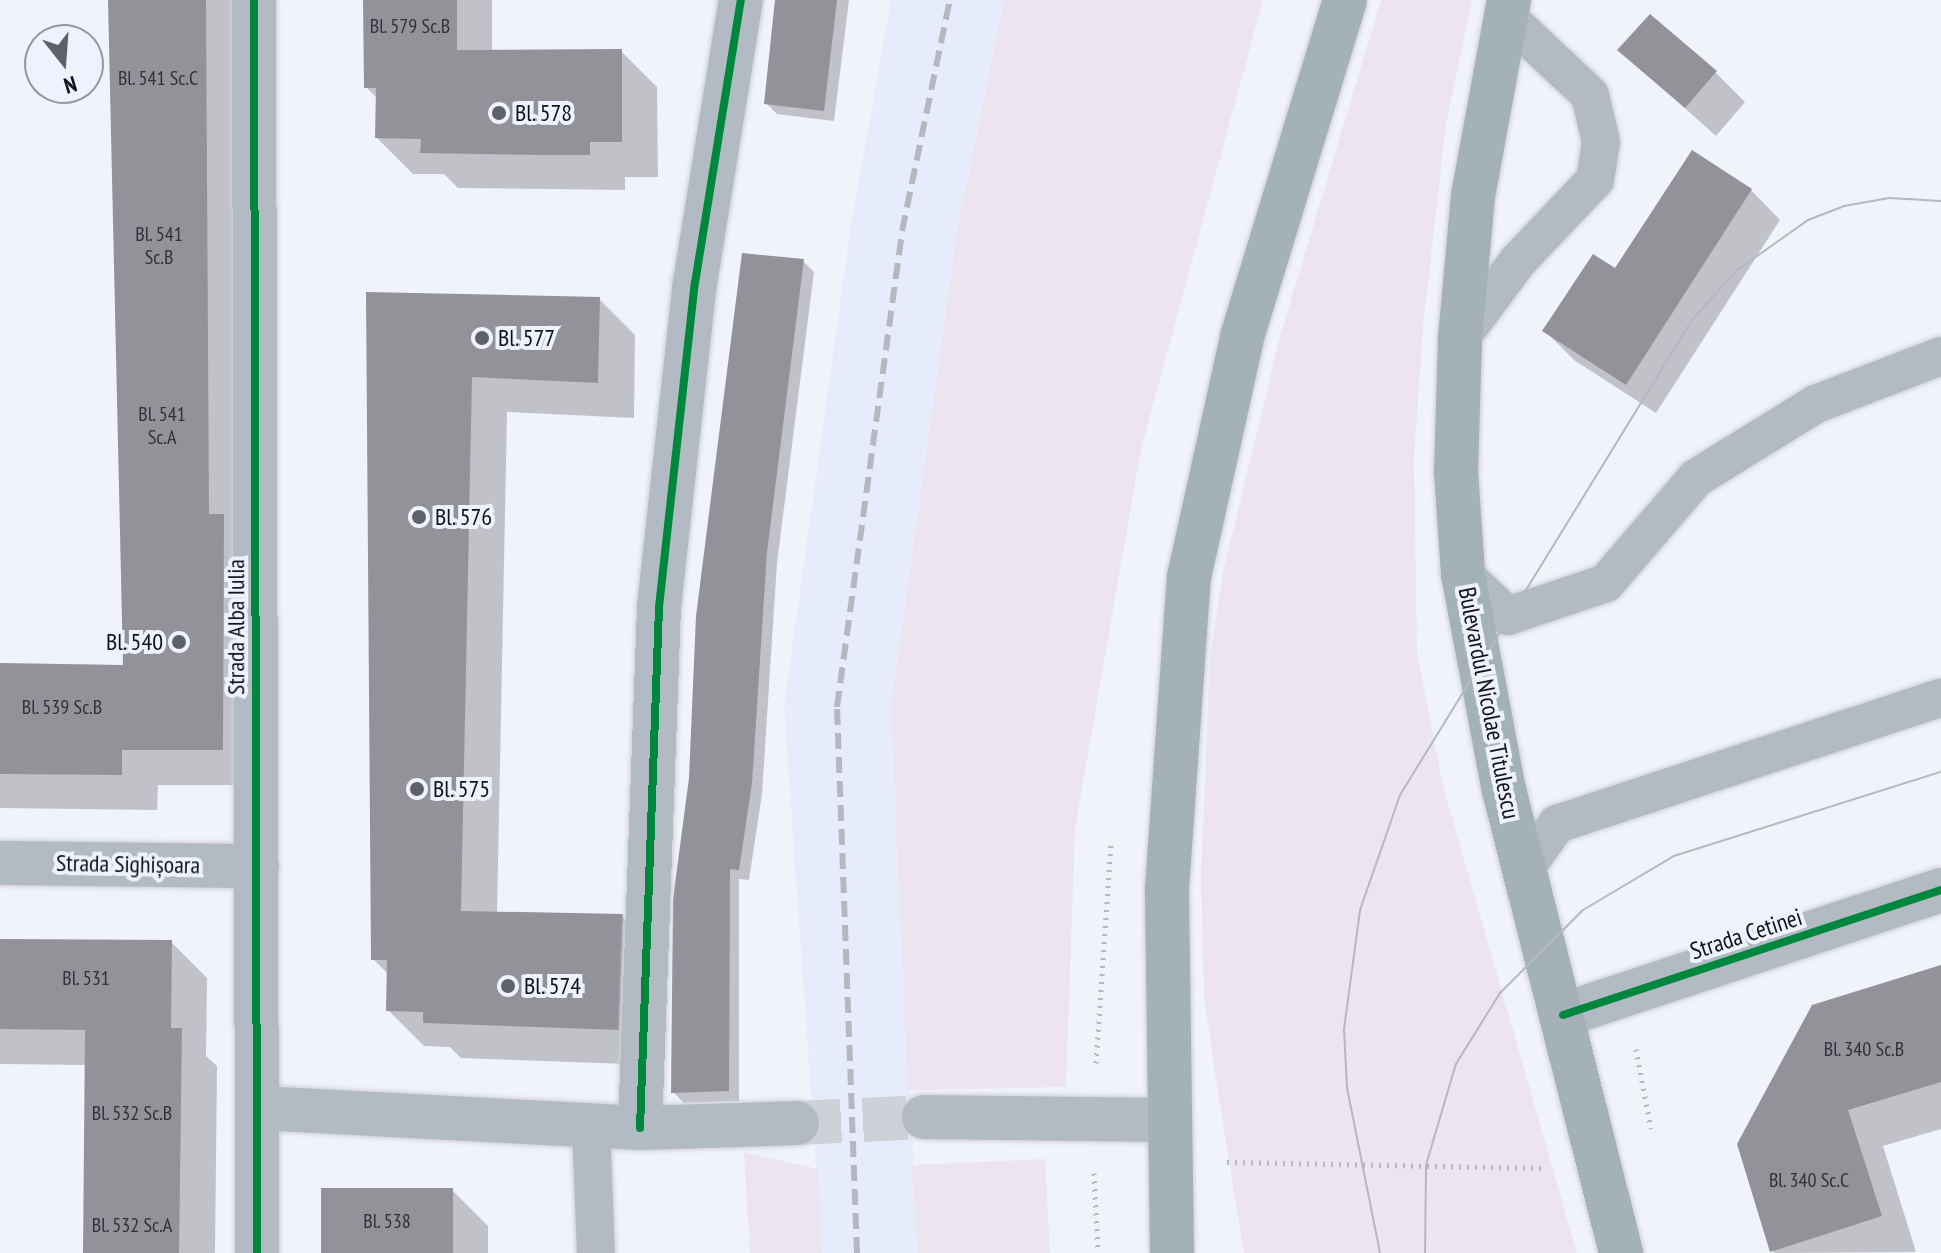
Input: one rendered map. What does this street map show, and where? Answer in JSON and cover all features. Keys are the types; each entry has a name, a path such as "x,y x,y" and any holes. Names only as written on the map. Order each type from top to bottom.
{"main road":[{"path":"1172,1253 1168,1141 1167,889 1191,563 1242,337 1345,0"},
{"name":"Bulevardul Nicolae Titulescu","path":"1508,8 1473,196 1460,339 1456,471 1463,574 1524,870 1621,1253"}],"street":[{"name":"Strada Alba Iulia","path":"254,0 257,1253"},
{"path":"640,1128 659,607 695,283 741,0"},
{"name":"Strada Sighișoara","path":"0,863 257,866"},
{"name":"Strada Cetinei","path":"1563,1015 1941,890"},
{"path":"259,1108 640,1128 797,1123"},
{"path":"924,1117 1168,1141"}],"lane":[{"path":"1460,339 1518,261 1595,180 1601,142 1590,95 1508,8"},
{"path":"1463,574 1508,616 1606,583 1696,478 1816,404 1941,356"},
{"path":"1524,870 1557,824 1941,698"},
{"path":"591,1125 596,1253"}],"path":[{"path":"1098,1253 1094,1160 1168,1141 1601,1169"}],"shaded area":[{"path":"891,0 1004,0 957,231 891,706 918,1253 822,1253 784,706 851,225"},
{"path":"1004,0 1263,0 1141,449 1075,829 1066,1087 908,1090 891,706 957,231"},
{"path":"1381,0 1472,0 1446,124 1423,327 1414,458 1417,651 1443,786 1577,1253 1244,1253 1217,1087 1204,996 1201,875 1210,657 1223,572 1281,333"},
{"path":"744,1152 818,1169 822,1253 750,1253"},
{"path":"1045,1159 1050,1253 918,1253 912,1165"}],"building":[{"path":"108,0 206,0 209,514 224,514 223,750 122,750 122,775 0,774 0,663 123,665"},
{"name":"Bl. 578","path":"363,0 457,0 457,50 622,49 622,142 590,142 590,155 540,155 420,153 421,139 375,138 376,88 364,88"},
{"path":"775,0 837,0 824,111 764,104"},
{"path":"1650,14 1717,71 1685,108 1617,50"},
{"path":"1692,150 1752,189 1626,385 1542,331 1593,254 1615,268"},
{"path":"742,253 804,259 767,552 752,783 739,870 730,869 729,1091 671,1093 673,899 689,778 696,616"},
{"path":"366,292 600,297 598,383 472,377 461,911 623,914 619,1030 423,1023 423,1012 386,1011 387,960 371,960"},
{"path":"0,939 172,940 171,1028 182,1028 179,1253 83,1253 85,1030 0,1029"},
{"path":"1941,965 1941,1082 1848,1110 1882,1216 1770,1252 1737,1144 1812,1005"},
{"name":"Bl. 538","path":"321,1188 453,1188 453,1253 321,1253"}],"tunnel":[{"path":"797,1123 924,1117"}],"tram line":[{"path":"1380,1253 1347,1088 1344,1029 1360,910 1400,795 1692,320 1736,271 1808,220 1844,206 1889,198 1941,201"},
{"path":"1425,1253 1426,1165 1456,1064 1500,993 1583,910 1674,856 1941,772"}],"railway":[{"path":"857,1253 837,707 902,231 950,0"}],"cycle path":[{"path":"254,0 257,1253"},
{"path":"640,1128 659,607 695,283 741,0"},
{"path":"1563,1015 1941,890"}],"place":[{"name":"Bl. 578","path":"499,113"},
{"name":"Bl. 577","path":"482,338"},
{"name":"Bl. 576","path":"419,517"},
{"name":"Bl. 540","path":"179,642"},
{"name":"Bl. 575","path":"417,789"},
{"name":"Bl. 574","path":"508,986"}]}
